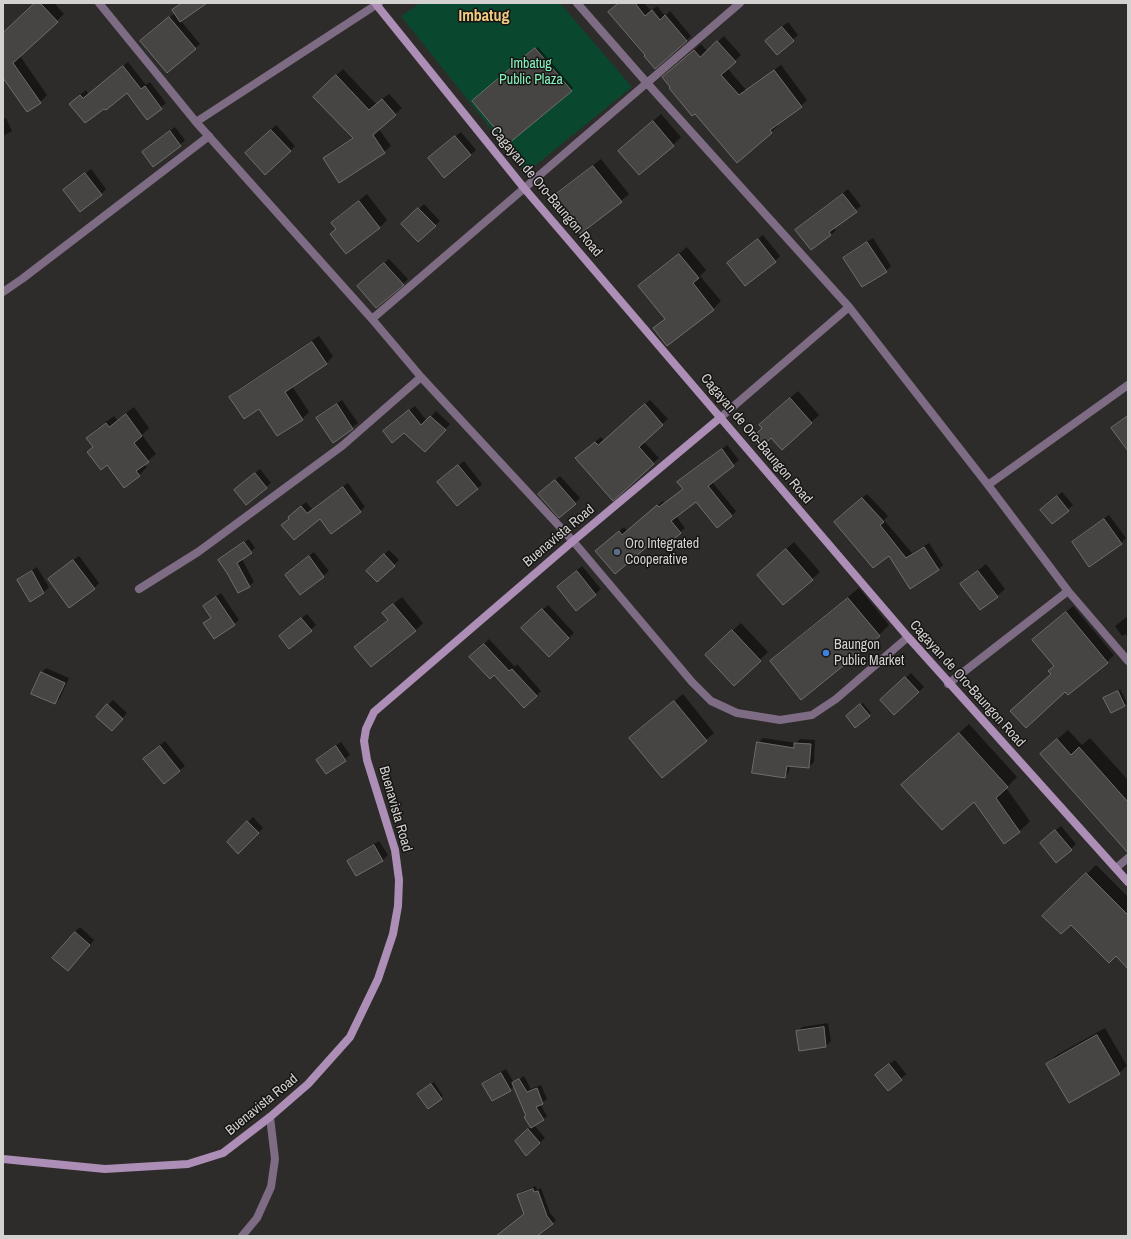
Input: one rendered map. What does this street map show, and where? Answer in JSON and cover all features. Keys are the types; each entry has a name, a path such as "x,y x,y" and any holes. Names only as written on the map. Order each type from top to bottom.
{"street":[{"path":"99,3 196,122 422,377 573,541 692,682 711,701 737,713 780,720 812,715 836,699 908,637"},
{"path":"577,3 849,307 988,485 1068,591 1128,661"},
{"path":"372,319 740,3"},
{"path":"196,122 377,4"},
{"name":"Cagayan de Oro-Baungon Road","path":"377,4 524,188 948,684 1128,882"},
{"path":"3,292 22,280 209,136"},
{"path":"721,417 849,307"},
{"path":"139,589 198,552 342,446 422,377"},
{"path":"988,485 1128,385"},
{"name":"Buenavista Road","path":"3,1159 105,1169 188,1164 223,1153 270,1117 308,1084 350,1037 378,979 393,934 398,906 399,880 395,850 367,760 364,741 366,729 374,712 573,541 721,417"},
{"path":"948,684 1068,591"},
{"path":"1116,868 1128,858"},
{"path":"242,1236 257,1218 271,1187 275,1159 270,1117"}],"green space":[{"name":"Imbatug Public Plaza","path":"420,3 560,3 632,87 526,173 401,16"}],"building":[{"path":"35,3 40,3 58,22 13,63 41,103 27,112 3,78 3,33"},
{"path":"182,3 207,3 180,22 172,10"},
{"path":"619,3 635,3 645,16 652,10 660,20 665,15 687,41 655,69 608,12"},
{"path":"169,17 196,49 167,73 140,41"},
{"path":"782,27 794,41 777,55 765,41"},
{"path":"717,41 736,62 721,75 739,95 774,70 802,107 770,130 772,133 737,163 695,114 692,116 662,77 694,50 700,57"},
{"path":"535,48 572,91 508,144 472,101"},
{"path":"123,66 141,89 145,86 162,109 147,120 127,93 106,110 104,109 85,123 69,104 80,95 83,98"},
{"path":"336,75 369,110 382,99 396,115 373,135 385,153 339,183 323,158 353,138 313,97"},
{"path":"653,121 674,146 639,175 618,151"},
{"path":"271,130 291,151 265,175 245,153"},
{"path":"170,131 181,146 153,167 142,152"},
{"path":"455,136 471,155 444,178 428,158"},
{"path":"593,166 622,202 580,234 551,198"},
{"path":"85,173 102,195 80,212 63,190"},
{"path":"843,194 857,212 829,232 831,235 811,250 795,230"},
{"path":"359,201 380,228 346,254 330,234 336,229 331,223"},
{"path":"418,208 436,226 418,242 401,224"},
{"path":"758,239 776,262 745,286 727,263"},
{"path":"867,242 887,272 862,287 843,258"},
{"path":"679,254 699,278 693,283 714,310 667,346 653,328 665,319 638,286"},
{"path":"384,263 404,285 376,308 357,286"},
{"path":"312,342 327,364 285,392 303,420 277,436 259,409 244,419 229,397"},
{"path":"790,398 812,423 782,450 771,438 761,448 752,438 762,428 759,425"},
{"path":"337,404 353,429 333,443 316,418"},
{"path":"645,404 663,425 639,447 654,464 613,501 575,458 595,442 598,445"},
{"path":"409,410 421,425 430,416 446,430 425,452 404,433 392,443 383,431"},
{"path":"126,414 142,436 134,443 149,462 136,471 140,476 124,488 107,465 101,470 87,452 93,447 86,438 106,423 109,427"},
{"path":"1128,416 1128,451 1111,428"},
{"path":"722,449 734,466 708,486 732,516 717,528 696,502 671,521 681,533 664,548 656,539 615,574 595,551 619,531 622,535 657,505 659,507 683,489 677,482"},
{"path":"458,465 478,489 457,506 437,482"},
{"path":"255,473 267,488 246,505 234,490"},
{"path":"555,480 576,504 559,518 538,494"},
{"path":"343,487 361,512 331,534 320,519 294,540 281,525 301,506 307,513"},
{"path":"1057,496 1069,511 1052,524 1040,510"},
{"path":"862,498 884,522 880,525 906,558 924,547 939,570 910,589 889,556 873,568 834,522"},
{"path":"1104,519 1122,544 1089,567 1072,542"},
{"path":"244,542 252,553 237,563 250,587 238,593 218,560"},
{"path":"786,549 813,580 783,605 757,575"},
{"path":"384,554 395,566 377,582 366,571"},
{"path":"309,556 324,577 300,595 285,575"},
{"path":"73,560 95,589 69,608 48,579"},
{"path":"32,571 44,593 30,602 17,580"},
{"path":"577,571 596,595 576,611 557,587"},
{"path":"978,571 998,597 980,610 960,584"},
{"path":"216,597 235,625 214,639 203,623 211,618 203,606"},
{"path":"848,598 880,636 801,700 770,661"},
{"path":"393,604 416,631 371,667 354,647 388,620 382,613"},
{"path":"542,609 569,638 549,657 521,628"},
{"path":"1066,612 1108,663 1068,695 1065,692 1026,728 1010,711 1051,674 1048,671 1054,666 1032,640"},
{"path":"301,618 312,631 289,649 279,636"},
{"path":"732,630 761,661 734,686 705,655"},
{"path":"484,644 509,671 512,669 537,696 524,708 494,675 490,679 469,657"},
{"path":"41,672 65,683 55,704 31,694"},
{"path":"905,677 919,692 894,715 880,700"},
{"path":"1118,691 1125,706 1111,713 1103,698"},
{"path":"674,701 707,741 662,778 629,738"},
{"path":"107,704 123,719 112,731 96,717"},
{"path":"860,704 870,716 855,728 846,716"},
{"path":"959,733 1008,787 996,798 1020,832 1004,844 974,802 942,830 901,785"},
{"path":"1057,739 1071,755 1079,747 1128,802 1128,853 1040,754"},
{"path":"757,742 794,748 794,743 811,744 809,768 787,766 785,778 752,773"},
{"path":"160,746 180,771 164,784 143,759"},
{"path":"336,746 346,761 326,774 316,760"},
{"path":"247,821 259,833 238,854 227,842"},
{"path":"1055,830 1072,850 1056,863 1040,843"},
{"path":"374,845 383,861 356,876 347,861"},
{"path":"1086,873 1128,915 1128,969 1116,956 1109,963 1071,925 1061,934 1042,916"},
{"path":"75,932 90,945 68,971 52,958"},
{"path":"824,1027 826,1047 799,1051 796,1031"},
{"path":"1097,1035 1120,1074 1069,1103 1046,1064"},
{"path":"889,1064 902,1080 888,1091 875,1075"},
{"path":"501,1073 511,1091 492,1101 482,1084"},
{"path":"519,1079 527,1092 537,1088 543,1104 536,1107 544,1120 531,1128 524,1117 526,1116 512,1083"},
{"path":"431,1084 442,1099 428,1109 417,1094"},
{"path":"528,1129 540,1143 526,1156 515,1141"},
{"path":"533,1189 534,1192 538,1191 547,1216 553,1224 537,1236 496,1236 524,1214 517,1195"}],"place":[{"name":"Oro Integrated Cooperative","path":"617,552"},
{"name":"Baungon Public Market","path":"826,653"}],"district":[{"name":"Imbatug","path":"484,17"}]}
